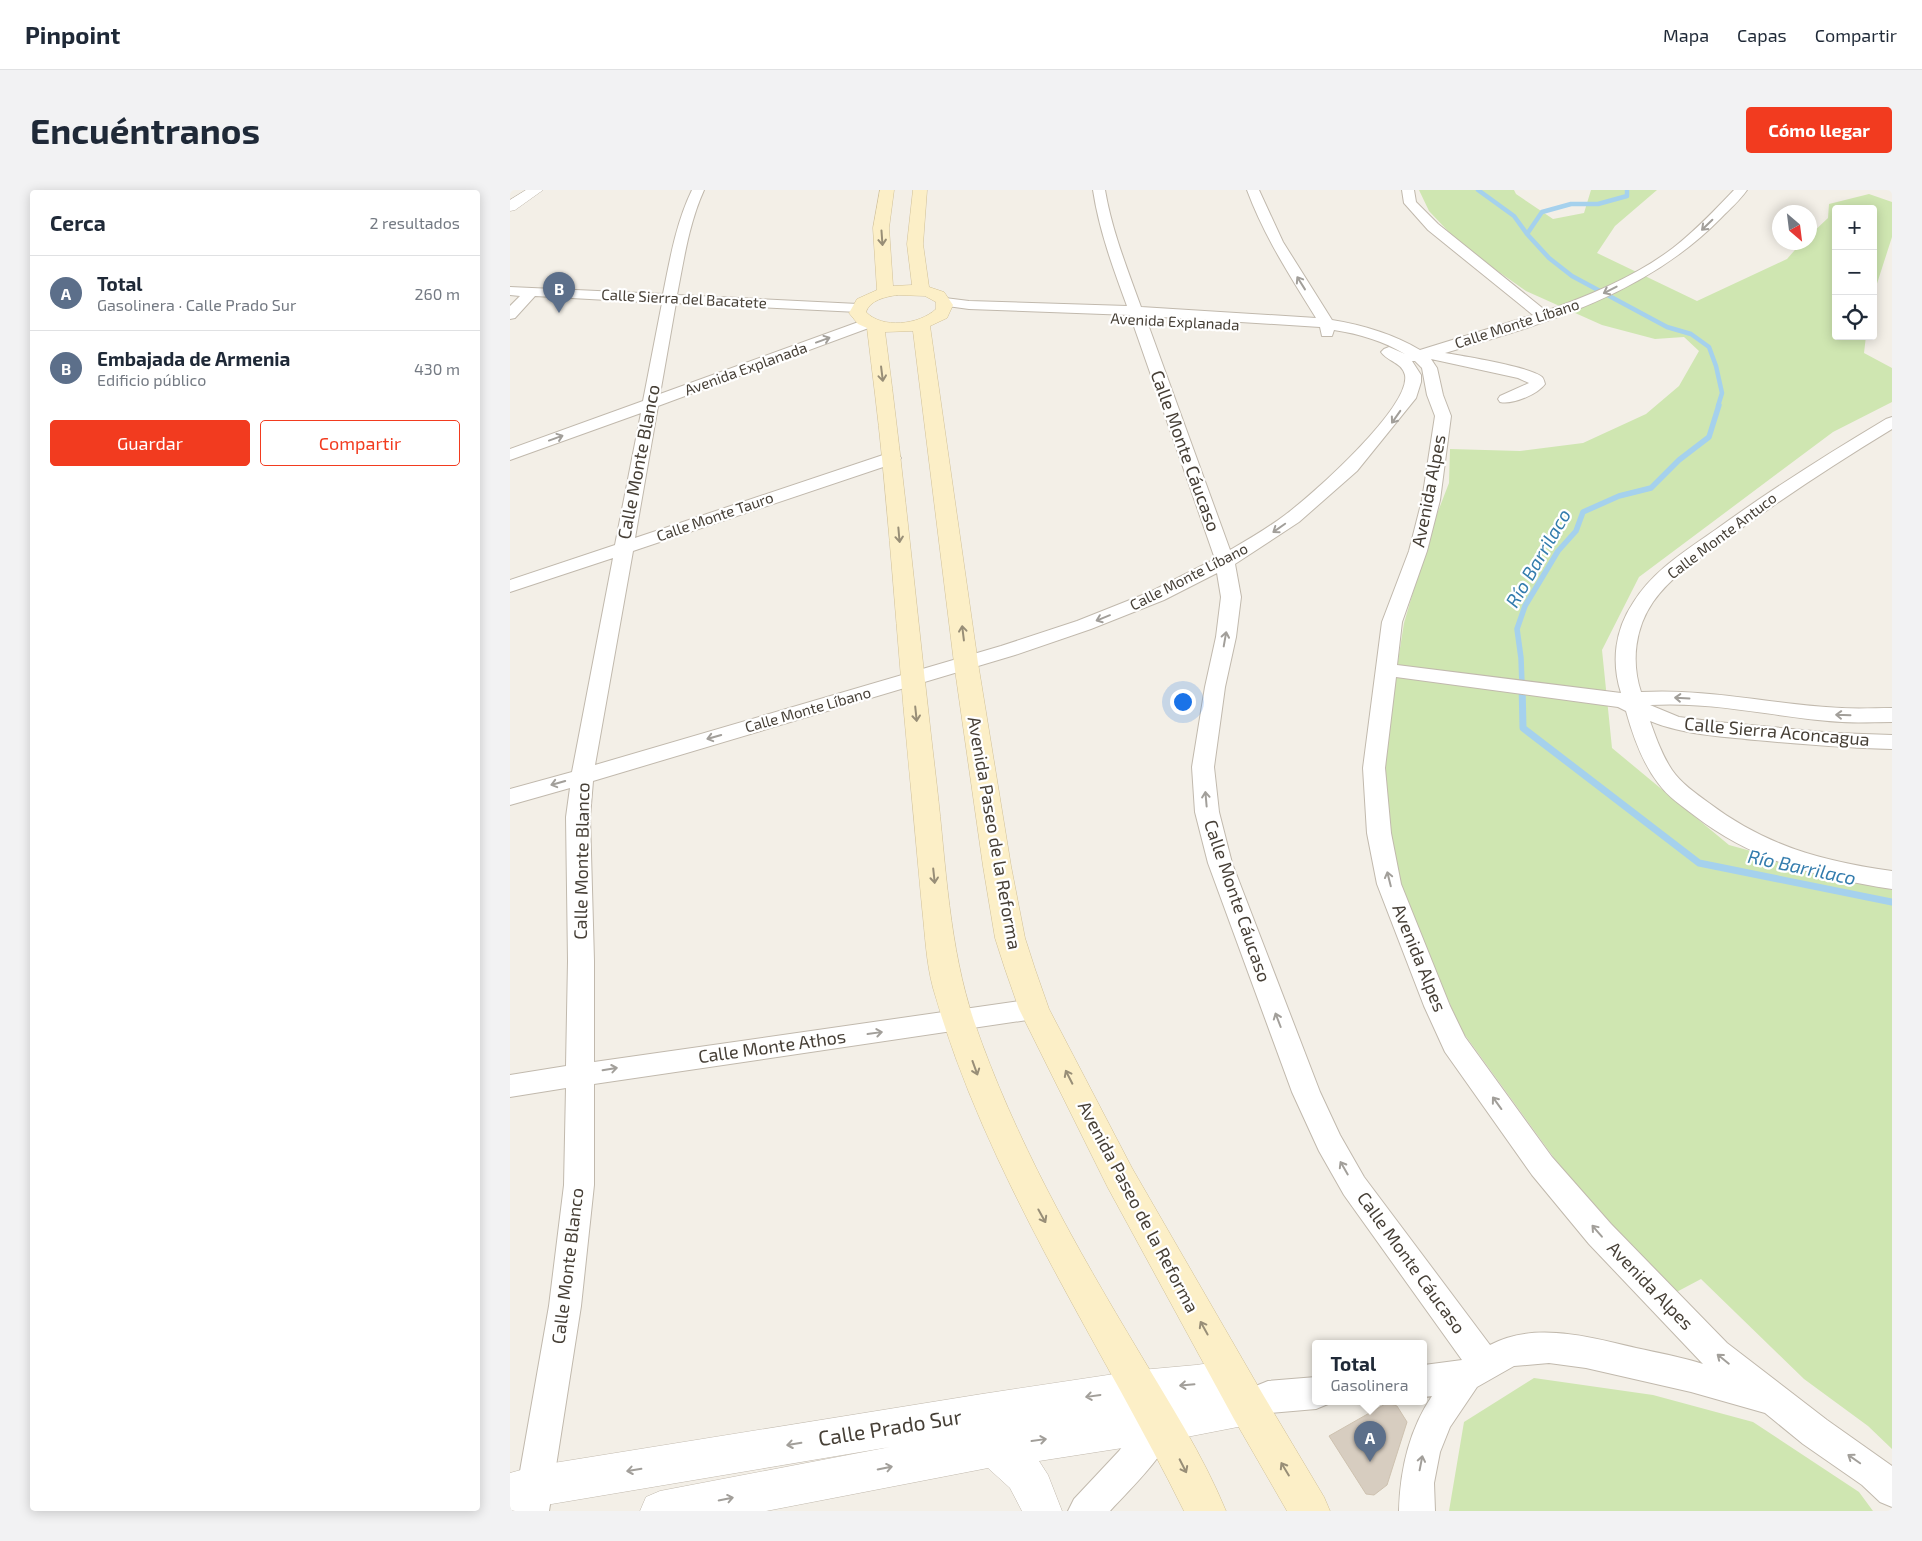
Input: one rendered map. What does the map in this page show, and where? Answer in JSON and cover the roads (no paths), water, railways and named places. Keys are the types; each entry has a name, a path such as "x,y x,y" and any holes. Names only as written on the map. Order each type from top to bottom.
{"main road":[{"path":"885,292 881,228 887,190"},
{"path":"920,190 915,244 920,291"},
{"path":"865,317 906,327 936,313 940,297 920,291 885,292 868,299 865,317 892,458 912,679 940,938 948,983 958,1022 978,1074 1034,1200 1161,1423 1206,1511"},
{"name":"Avenida Paseo de la Reforma","path":"936,313 966,663 1010,938 1034,1010 1120,1178 1249,1394 1310,1511"}],"street":[{"path":"510,194 517,190"},
{"path":"510,206 536,190"},
{"name":"Calle Monte Blanco","path":"525,1496 565,1306 578,1194 581,1074 578,818 582,776 680,242 691,205 698,190"},
{"name":"Calle Monte Cáucaso","path":"1099,190 1103,214 1136,315 1225,561 1230,597 1229,613 1206,735 1203,767 1207,812 1220,862 1306,1092 1329,1142 1354,1186 1475,1370"},
{"path":"1253,190 1267,223 1327,329 1382,338 1416,356 1523,374 1536,380 1537,384 1534,387 1506,399"},
{"path":"1408,190 1410,203 1433,227 1544,317"},
{"name":"Calle Monte Líbano","path":"1416,356 1544,317 1603,294 1648,270 1699,232 1741,190"},
{"name":"Calle Sierra del Bacatete","path":"510,290 670,297 865,317"},
{"path":"510,315 531,292"},
{"name":"Avenida Explanada","path":"936,313 1136,315 1327,329"},
{"name":"Avenida Explanada","path":"510,455 652,396 865,317"},
{"path":"1416,356 1410,367 1414,376 1411,392 1435,396"},
{"name":"Avenida Alpes","path":"1416,356 1432,373 1435,396 1440,403 1443,416 1431,500 1418,551 1392,622 1388,670 1374,768 1379,833 1389,884 1437,1006 1455,1044 1542,1166 1600,1234 1716,1354 1774,1401 1874,1473 1892,1490"},
{"name":"Calle Monte Líbano","path":"510,797 966,663 1096,621 1145,601 1225,561 1273,532 1328,490 1384,433 1411,392"},
{"name":"Avenida Explanada","path":"510,439 652,396"},
{"name":"Calle Monte Antuco","path":"1892,422 1842,452 1734,524 1685,560 1648,595 1636,614 1625,653 1626,672 1622,701 1664,776 1683,796 1711,818 1740,836 1774,853 1823,868 1892,880"},
{"name":"Calle Monte Tauro","path":"510,586 892,458"},
{"name":"Calle Sierra Aconcagua","path":"1388,670 1622,701 1672,698 1717,700 1842,715 1892,715"},
{"name":"Calle Sierra Aconcagua","path":"1622,701 1675,723 1717,729 1835,740 1892,742"},
{"name":"Calle Monte Athos","path":"510,1086 581,1074 1034,1010"},
{"path":"1427,1379 1475,1370 1510,1351 1549,1348 1586,1352 1691,1376 1774,1401"},
{"path":"1417,1511 1417,1483 1423,1452 1438,1416 1475,1370"},
{"name":"Calle Prado Sur","path":"525,1496 972,1415 1141,1389 1196,1384 1249,1394 1312,1393"},
{"name":"Calle Prado Sur","path":"660,1511 990,1448 1161,1423 1249,1394"},
{"path":"1086,1511 1131,1464 1161,1423"},
{"path":"990,1448 1011,1459 1027,1475 1037,1493 1042,1511"}],"waterway":[{"name":"Río Barrilaco","path":"1478,190 1514,216 1527,234"},
{"path":"1527,234 1542,212 1571,204 1598,204 1627,196 1627,190"},
{"name":"Río Barrilaco","path":"1527,234 1549,258 1572,276 1667,327 1691,334 1709,347 1716,366 1722,393 1718,406"},
{"name":"Río Barrilaco","path":"1522,684 1517,629 1525,606 1558,551 1576,531 1583,512 1619,496 1651,488 1679,460 1709,437 1719,405"},
{"name":"Río Barrilaco","path":"1522,683 1523,728 1699,863 1892,902"}],"place":[{"name":"Embajada de Armenia","path":"559,313"},
{"name":"Total","path":"1370,1462"}]}
